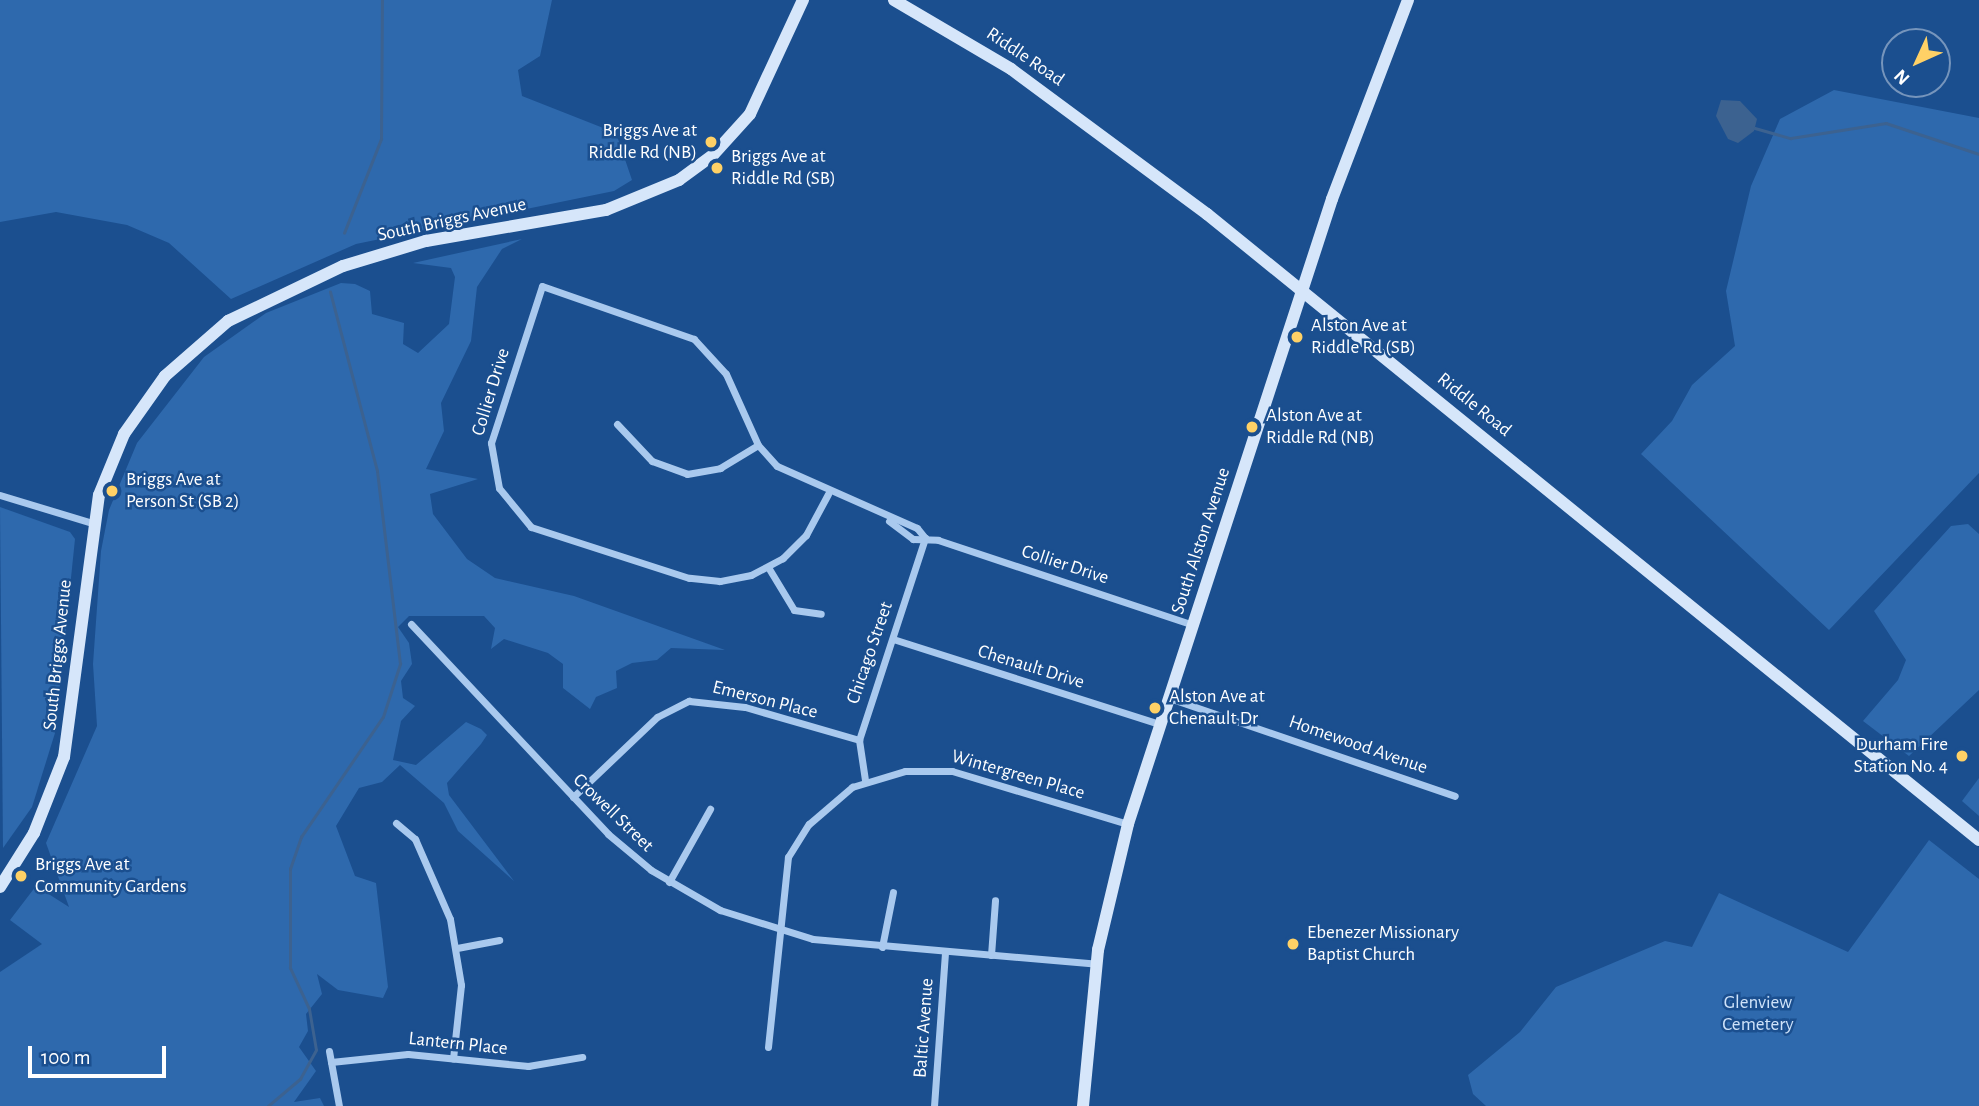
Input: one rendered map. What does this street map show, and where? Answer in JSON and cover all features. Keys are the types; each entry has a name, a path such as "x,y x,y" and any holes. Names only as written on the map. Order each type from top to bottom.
{"street":[{"name":"South Briggs Avenue","path":"0,887 34,833 64,757 92,523 107,472 134,418 206,335 278,293 374,256 606,211 679,180 713,155 750,114 803,0"},
{"name":"Riddle Road","path":"894,0 962,37 1113,141 1303,291 1979,840"},
{"name":"South Alston Avenue","path":"1083,1106 1097,964 1128,824 1375,75 1408,0"},
{"name":"Collier Drive","path":"828,494 806,535 768,567 735,579 689,578 541,532 516,513 496,480 491,443 542,286 694,339 726,374 758,444 783,472 889,521 917,528 925,538 1194,625"},
{"path":"617,424 652,461 687,474 720,467 758,444"},
{"path":"0,495 92,523"},
{"name":"Chicago Street","path":"865,780 859,740 925,538"},
{"path":"768,567 794,610 821,614"},
{"name":"Crowell Street","path":"411,624 573,797 669,882 778,930 883,947 1097,964"},
{"name":"Chenault Drive","path":"893,639 1160,724"},
{"name":"Homewood Avenue","path":"1169,698 1455,796"},
{"name":"Emerson Place","path":"573,797 651,723 689,701 745,707 859,740"},
{"name":"Wintergreen Place","path":"865,780 952,771 1128,824"},
{"path":"768,1047 778,930 793,848 818,816 865,780"},
{"path":"669,882 710,809"},
{"path":"396,823 415,839 427,862 457,948 461,1007 453,1059"},
{"path":"883,947 893,892"},
{"path":"991,955 995,900"},
{"path":"457,948 499,940"},
{"name":"Baltic Avenue","path":"934,1106 945,953"},
{"path":"329,1051 339,1106"},
{"name":"Lantern Place","path":"331,1062 408,1054 528,1066 582,1057"}],"green space":[{"path":"0,0 552,0 540,56 518,70 522,96 616,133 632,180 614,191 356,244 231,299 169,243 127,225 56,212 0,222"},
{"path":"1834,90 1979,118 1979,473 1829,630 1641,454 1672,421 1692,385 1735,346 1726,291 1751,186 1780,119"},
{"path":"522,239 502,249 477,287 471,341 441,403 444,431 426,469 478,479 430,494 433,514 467,559 495,578 574,596 725,650 671,648 657,660 632,663 616,671 617,688 596,697 590,709 563,688 563,664 548,653 504,639 491,649 495,628 484,616 409,616 398,627 409,643 412,664 401,681 403,698 415,706 401,721 393,760 416,765 466,722 487,735 447,783 449,795 514,881 458,831 444,803 400,765 382,782 359,788 336,826 355,876 376,883 388,987 383,998 338,990 317,974 322,994 306,1014 308,1031 299,1047 316,1071 294,1102 320,1098 324,1106 0,1106 0,972 42,944 10,920 36,886 69,907 46,843 97,726 93,664 101,551 109,510 137,443 204,357 266,313 341,283 355,284 370,291 372,314 404,323 403,344 418,353 449,324 455,277 451,268 413,263"},
{"path":"0,507 70,532 75,539 55,733 32,807 3,848"},
{"path":"1968,524 1979,534 1979,690 1909,756 1863,721 1898,680 1906,660 1874,611 1951,526"},
{"path":"1979,778 1979,816 1962,801"},
{"name":"Glenview Cemetery","path":"1929,840 1979,879 1979,1106 1486,1106 1473,1094 1468,1075 1520,1032 1556,987 1665,941 1692,947 1719,893 1848,952"}],"shaded area":[{"path":"1721,100 1740,101 1757,119 1754,131 1738,143 1728,139 1716,116"}],"waterway":[{"path":"344,233 381,139 382,0"},
{"path":"1755,128 1791,138 1886,123 1979,154"},
{"path":"268,1106 300,1079 316,1050 309,1009 290,968 290,869 301,837 383,717 400,664 377,471 330,292"}],"place":[{"name":"Briggs Ave at Riddle Rd (NB)","path":"711,142"},
{"name":"Briggs Ave at Riddle Rd (SB)","path":"717,168"},
{"name":"Alston Ave at Riddle Rd (SB)","path":"1297,337"},
{"name":"Alston Ave at Riddle Rd (NB)","path":"1252,427"},
{"name":"Briggs Ave at Person St (SB 2)","path":"112,491"},
{"name":"Alston Ave at Chenault Dr","path":"1155,708"},
{"name":"Durham Fire Station No. 4","path":"1962,756"},
{"name":"Briggs Ave at Community Gardens","path":"21,876"},
{"name":"Ebenezer Missionary Baptist Church","path":"1293,944"}]}
